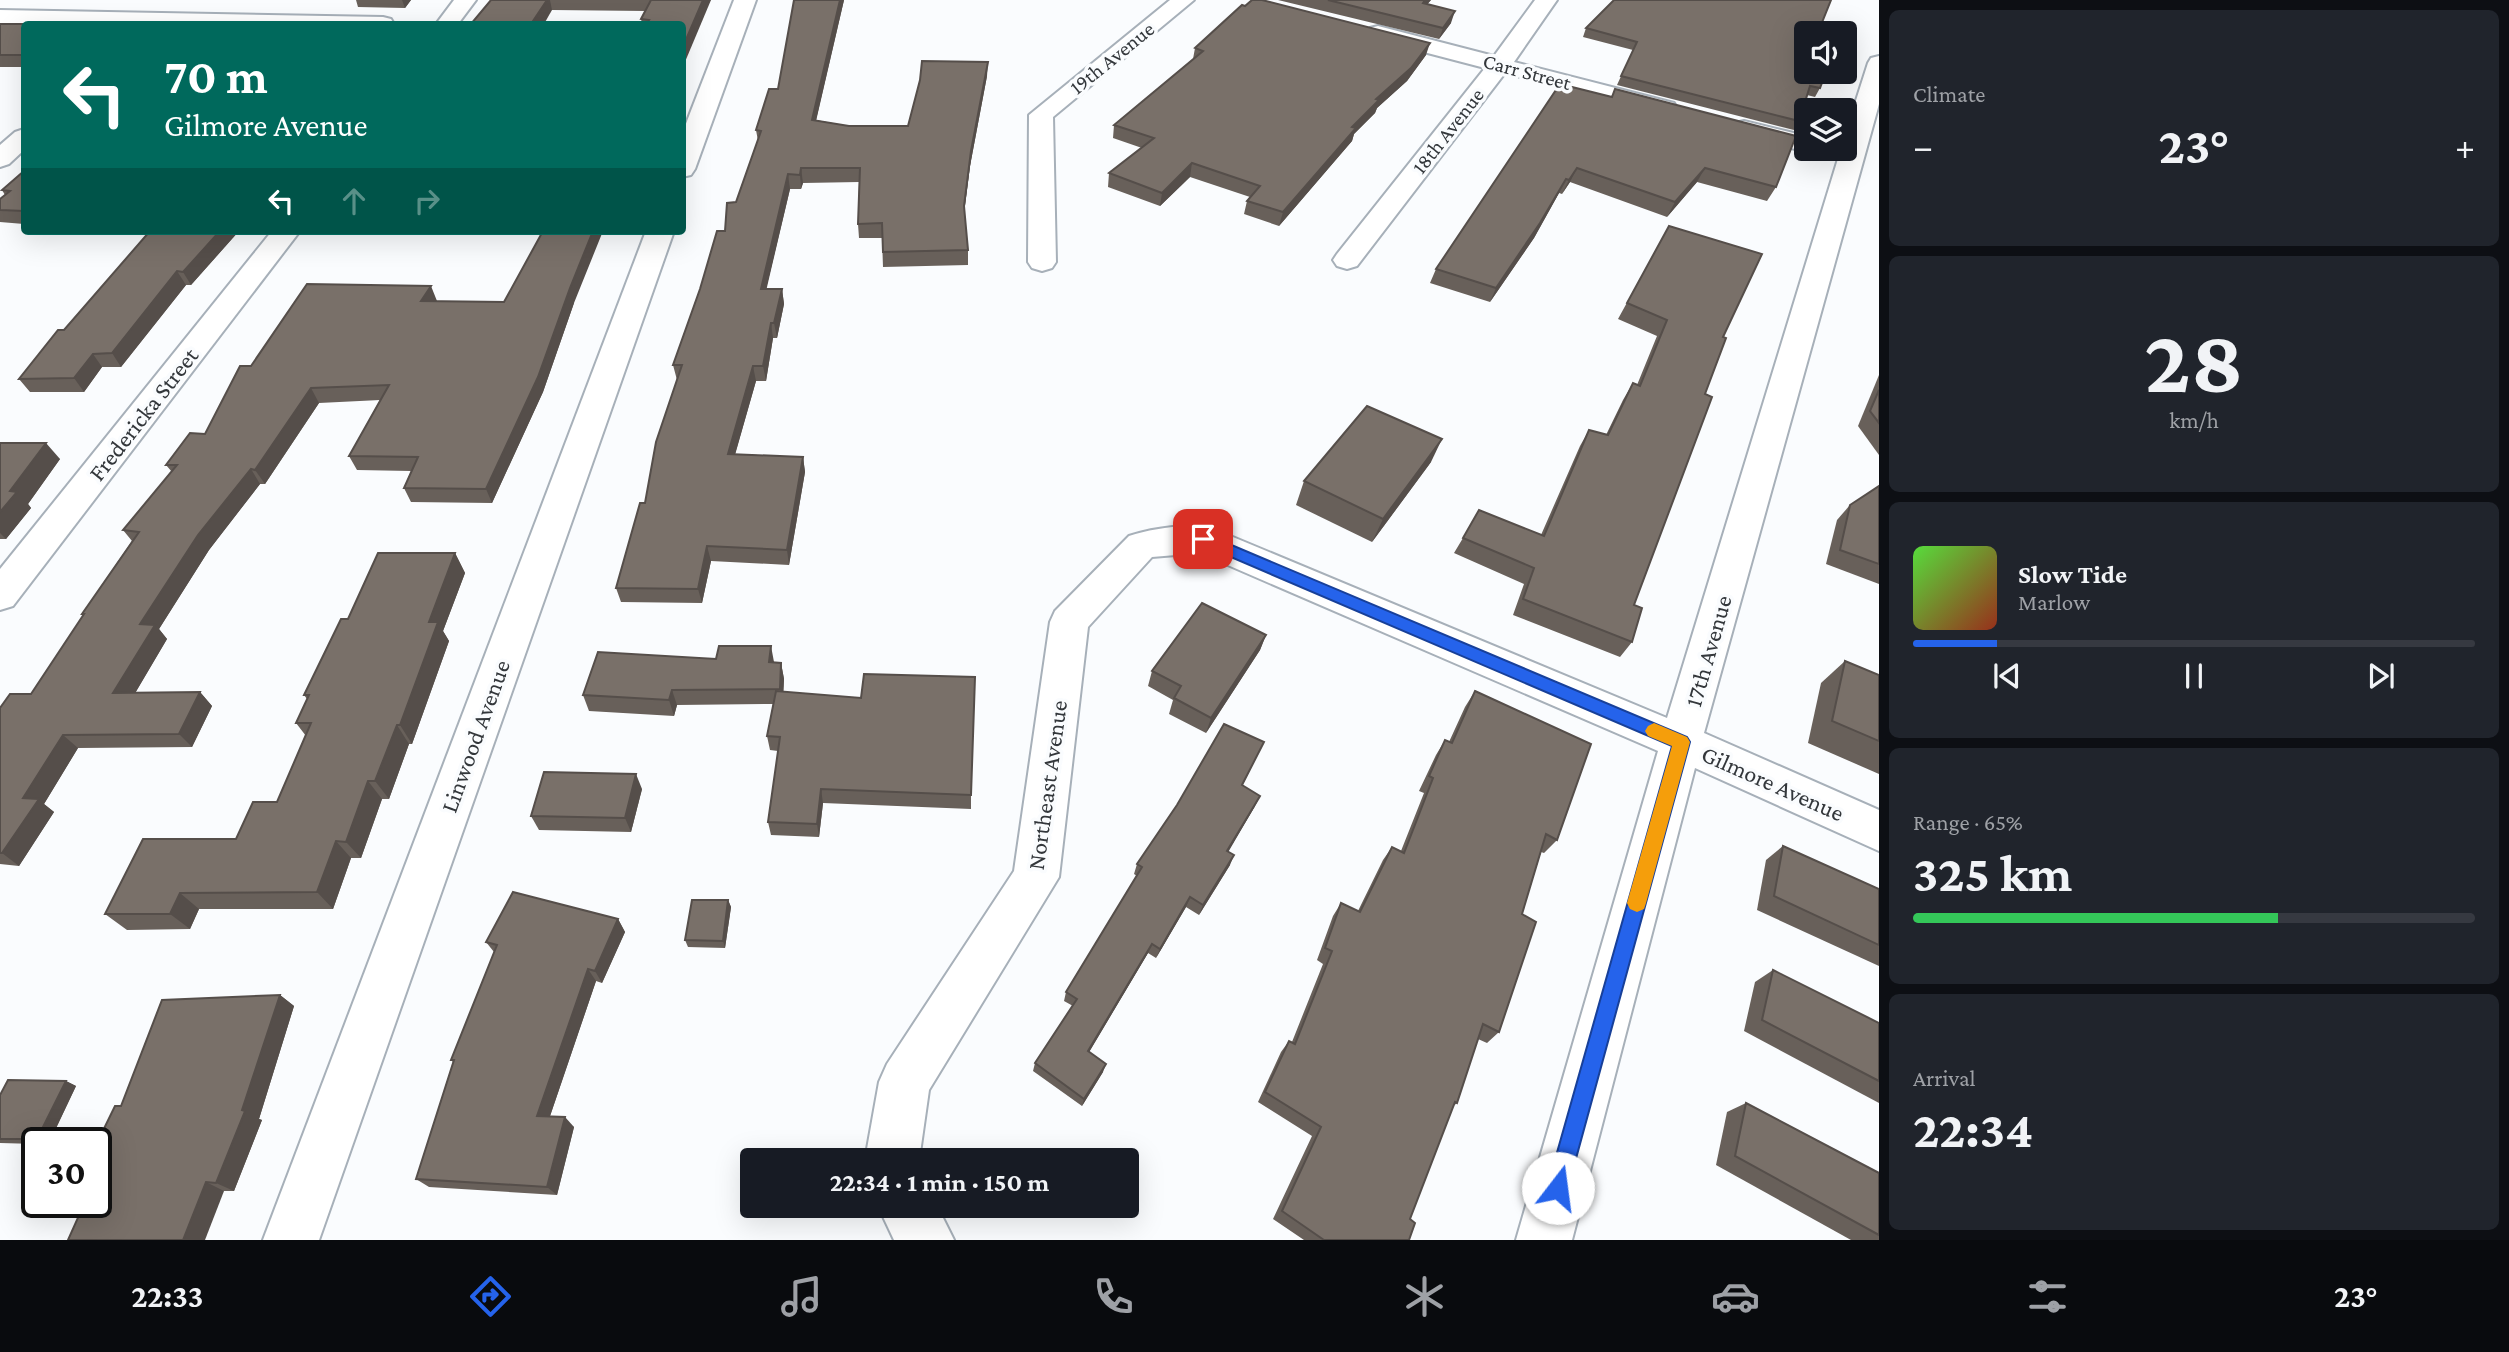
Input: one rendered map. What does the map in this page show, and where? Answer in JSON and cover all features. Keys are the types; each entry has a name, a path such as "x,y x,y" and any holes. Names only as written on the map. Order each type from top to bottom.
{"street":[{"path":"154,21 178,0"},
{"path":"449,21 465,0"},
{"path":"686,158 744,0"},
{"name":"19th Avenue","path":"1042,262 1041,115 1183,0"},
{"name":"18th Avenue","path":"1347,260 1500,65 1546,0"},
{"path":"0,17 101,21"},
{"name":"Carr Street","path":"1354,27 1686,113"},
{"name":"17th Avenue","path":"1857,136 1879,63"},
{"path":"1726,124 1794,141"},
{"path":"0,159 21,140"},
{"name":"17th Avenue","path":"1544,1240 1681,742 1850,161"},
{"name":"Fredericka Street","path":"0,596 283,235"},
{"name":"Linwood Avenue","path":"291,1240 659,235"},
{"name":"Gilmore Avenue","path":"1203,539 1681,742 1879,831"},
{"name":"Northeast Avenue","path":"894,1148 905,1082 1036,877 1069,622 1142,545 1203,539"},
{"path":"912,1218 926,1240"}],"building":[{"path":"491,0 547,0 533,21 474,21"},
{"path":"651,0 703,0 686,40 686,21 641,19"},
{"path":"794,0 840,0 812,120 849,126 908,126 922,61 988,62 971,151 964,206 968,250 883,252 882,223 858,224 860,168 801,168 800,175 788,174 761,289 782,289 774,323 771,323 763,366 753,366 728,454 803,457 787,550 707,546 698,589 616,588 640,503 645,503 656,442 682,365 673,365 717,231 725,231 727,203 736,202 761,131 756,130 769,89 778,89"},
{"path":"1252,0 1262,0 1430,43 1411,68 1376,99 1379,100 1352,127 1356,128 1283,212 1247,201 1260,186 1192,163 1162,193 1109,173 1154,138 1114,125 1203,51 1195,48 1242,5 1245,6"},
{"path":"1328,0 1425,0 1423,3 1455,11 1443,28"},
{"path":"1614,0 1831,0 1823,21 1794,21 1794,84 1822,84 1820,88 1810,86 1806,98 1794,98 1794,120 1621,76 1637,42 1586,28"},
{"path":"0,24 21,24 21,55 0,55"},
{"path":"1560,84 1612,97 1615,89 1794,135 1776,187 1705,168 1675,202 1577,168 1569,180 1566,179 1496,288 1436,269"},
{"path":"21,174 21,211 0,210 0,199 10,191 2,190"},
{"path":"1669,226 1762,254 1723,337 1726,338 1705,394 1712,397 1634,605 1642,608 1632,642 1523,599 1534,568 1463,538 1479,510 1544,536 1589,430 1608,435 1633,383 1640,386 1667,320 1627,303"},
{"path":"147,235 216,235 183,272 177,271 112,353 93,354 74,378 19,379 58,330 64,330"},
{"path":"541,235 591,235 538,377 486,489 404,488 418,457 349,456 389,385 311,388 255,470 251,469 198,535 140,624 155,625 113,693 200,692 179,734 63,735 23,798 39,799 0,853 0,708 10,694 31,694 139,532 123,530 177,465 166,465 190,433 205,434 240,366 251,366 307,284 431,286 421,301 504,302"},
{"path":"1879,390 1879,423 1870,411"},
{"path":"1367,406 1442,439 1383,519 1304,481"},
{"path":"0,443 46,443 10,491 17,492 0,512"},
{"path":"1879,486 1879,564 1840,550 1850,505"},
{"path":"378,553 455,553 429,622 438,622 400,725 397,725 375,781 368,781 346,842 336,841 317,892 180,893 170,914 105,914 143,839 236,839 253,802 277,802 311,723 296,723 309,695 304,695 341,619 348,619"},
{"path":"1202,603 1266,635 1211,718 1174,698 1181,686 1152,671"},
{"path":"719,646 771,646 769,662 781,663 780,689 672,690 669,700 583,695 598,652 716,659"},
{"path":"1845,661 1879,675 1879,741 1832,721"},
{"path":"864,674 975,677 971,795 821,789 817,824 768,822 780,737 767,736 776,691 861,698"},
{"path":"1475,691 1591,744 1557,840 1546,834 1522,914 1536,922 1499,1032 1483,1024 1457,1103 1455,1102 1410,1219 1415,1223 1409,1240 1324,1240 1282,1211 1321,1127 1265,1092 1289,1041 1295,1044 1332,951 1325,948 1341,903 1360,912 1392,847 1404,853 1433,778 1429,776 1445,740 1452,743"},
{"path":"1224,724 1264,742 1242,785 1260,796 1227,851 1234,855 1203,905 1190,897 1160,949 1152,944 1088,1051 1106,1064 1084,1099 1035,1063 1077,999 1066,992 1142,867 1137,864 1177,805"},
{"path":"544,772 636,774 625,818 531,816"},
{"path":"1783,846 1879,889 1879,945 1774,896"},
{"path":"513,892 618,919 595,971 588,969 537,1116 565,1117 547,1187 416,1179 454,1060 451,1060 497,945 486,942"},
{"path":"692,900 728,900 723,941 685,940"},
{"path":"1773,970 1879,1023 1879,1081 1762,1020"},
{"path":"280,995 242,1110 245,1111 216,1183 206,1182 183,1240 68,1240 78,1218 112,1218 112,1127 105,1127 115,1106 121,1106 162,1000"},
{"path":"8,1080 66,1081 43,1127 21,1127 21,1139 0,1139 0,1095"},
{"path":"1746,1103 1879,1173 1879,1235 1735,1156"}],"slow traffic":[{"path":"1637,903 1681,742 1654,731"}],"route":[{"path":"1203,539 1681,742 1558,1188"}]}
